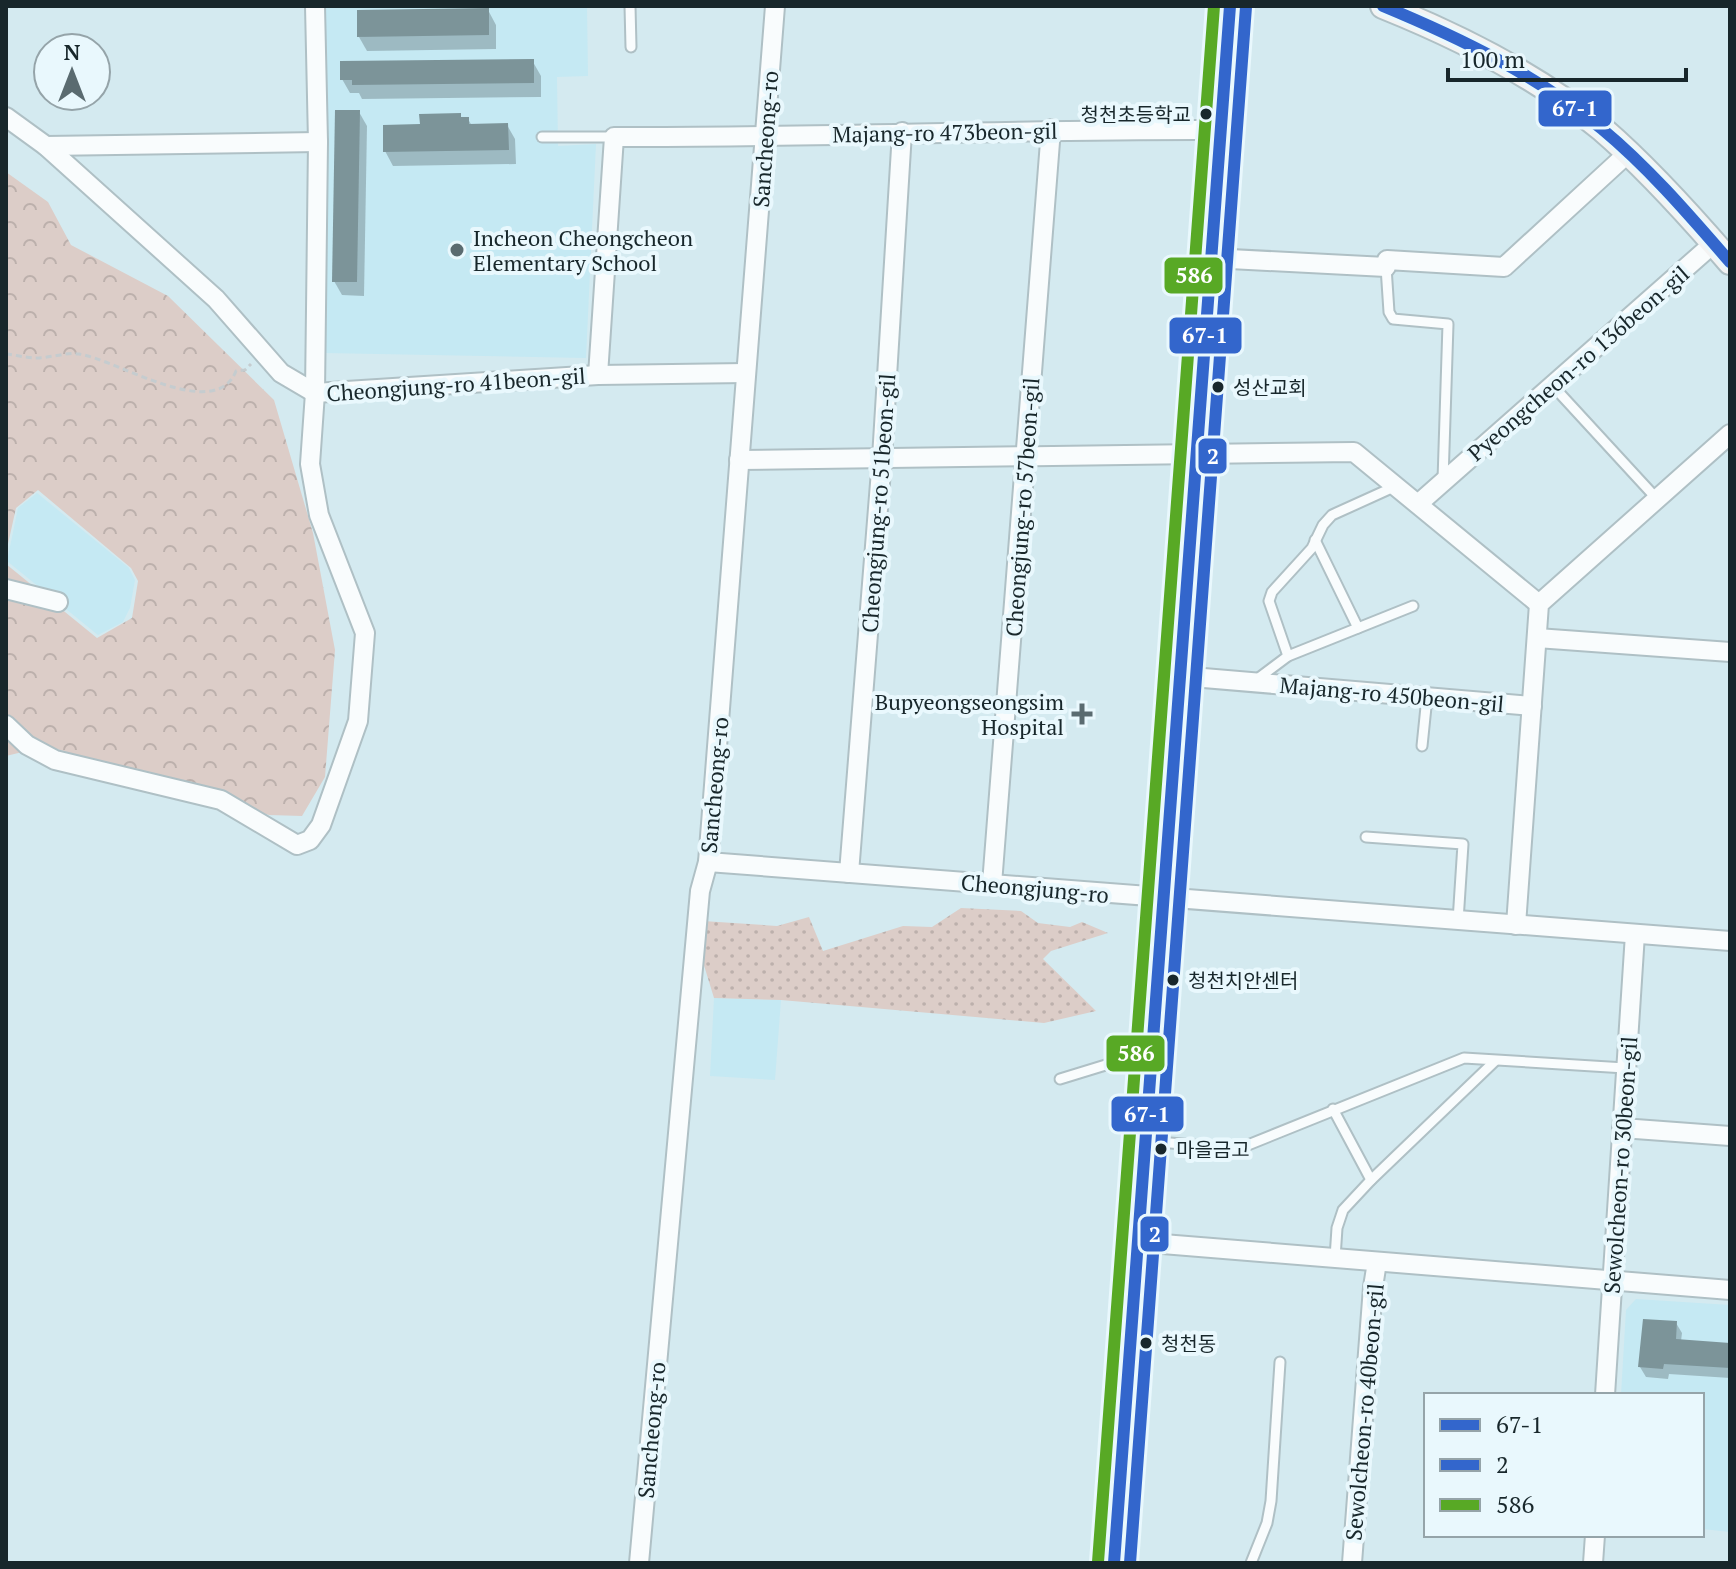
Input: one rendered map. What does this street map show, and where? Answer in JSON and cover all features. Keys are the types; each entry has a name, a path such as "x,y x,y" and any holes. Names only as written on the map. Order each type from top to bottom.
{"main road":[{"path":"1114,1563 1230,6"},
{"path":"1383,6 1448,34 1527,77 1567,103 1627,154 1730,262"}],"street":[{"path":"6,725 27,745 55,760 221,800 297,845 310,840 321,825 358,721 365,633 319,515 310,464 315,393 318,142 315,6"},
{"name":"Sancheong-ro","path":"639,1563 700,891 708,862 775,6"},
{"path":"6,117 46,146 216,299 281,373 315,393"},
{"name":"Majang-ro 473beon-gil","path":"614,137 765,137 1051,129 1221,130"},
{"name":"Cheongjung-ro 57beon-gil","path":"992,884 1051,129"},
{"name":"Cheongjung-ro 51beon-gil","path":"849,873 882,458 902,132"},
{"path":"598,375 614,137"},
{"path":"46,146 318,142"},
{"path":"1211,258 1386,267 1387,260 1504,267 1627,154"},
{"name":"Pyeongcheon-ro 136beon-gil","path":"1418,504 1714,243"},
{"name":"Cheongjung-ro 41beon-gil","path":"315,393 598,375 746,373"},
{"path":"1516,925 1539,604 1730,434"},
{"path":"739,460 1354,452 1539,604"},
{"path":"6,589 58,602"},
{"path":"1537,638 1730,652"},
{"name":"Majang-ro 450beon-gil","path":"1180,676 1532,706"},
{"name":"Cheongjung-ro","path":"708,862 1730,941"},
{"name":"Sewolcheon-ro 30beon-gil","path":"1605,1393 1635,934"},
{"path":"1622,1128 1730,1136"},
{"path":"1138,1242 1730,1290"},
{"name":"Sewolcheon-ro 40beon-gil","path":"1352,1563 1377,1262"},
{"path":"1593,1563 1595,1537"}],"lane":[{"path":"630,6 631,47"},
{"path":"542,137 614,137"},
{"name":"Pyeongcheon-ro 136beon-gil","path":"1386,267 1389,312 1393,319 1448,324 1443,483"},
{"path":"1553,386 1657,499"},
{"path":"1288,656 1269,601 1272,592 1312,548 1332,515 1396,486"},
{"path":"1315,540 1358,628"},
{"name":"Majang-ro 450beon-gil","path":"1253,682 1288,656 1413,606"},
{"path":"1422,746 1427,697"},
{"path":"1366,837 1463,844 1458,921"},
{"path":"1060,1079 1152,1051"},
{"path":"1145,1141 1238,1149 1464,1058 1625,1068"},
{"path":"1335,1258 1337,1228 1343,1210 1495,1061"},
{"path":"1333,1109 1371,1180"},
{"path":"1251,1563 1267,1523 1271,1501 1280,1362"}],"path":[{"path":"6,354 36,358 80,354 161,384 190,391 212,392 232,382 236,371 245,370 262,352"}],"shaded area":[{"name":"Incheon Cheongcheon Elementary School","path":"320,6 587,6 588,76 557,77 558,146 596,144 586,358 324,353"},
{"path":"37,493 129,568 135,580 130,608 123,622 98,635 7,561 18,508"},
{"path":"714,998 781,1000 775,1080 710,1076"},
{"path":"1636,1299 1730,1305 1730,1532 1704,1529 1704,1393 1621,1393 1626,1310"}],"green space":[{"path":"6,172 48,202 71,245 168,296 274,400 313,533 335,650 325,777 302,816 269,815 47,746 6,756 6,564 97,638 132,618 138,581 131,568 38,490 16,508 6,553"},
{"path":"961,908 1021,911 1038,923 1070,927 1082,922 1108,933 1051,951 1043,959 1096,1011 1044,1023 781,1000 714,998 699,949 703,921 777,926 809,917 823,951 903,926 932,927"}],"building":[{"path":"489,8 489,35 357,37 357,10"},
{"path":"534,59 534,83 352,85 352,80 340,80 340,61"},
{"path":"335,110 360,110 357,282 332,282"},
{"path":"461,113 461,117 469,117 469,124 508,123 509,150 383,152 383,125 420,124 419,114"},
{"path":"1643,1319 1677,1321 1676,1339 1730,1343 1730,1368 1664,1364 1663,1369 1638,1367"}],"transit line":[{"name":"586","path":"1098,1562 1214,6"},
{"name":"67-1","path":"1114,1563 1230,6"},
{"name":"67-1","path":"1383,6 1497,59 1577,110 1653,176 1730,262"},
{"name":"2","path":"1130,1563 1246,7"}],"place":[{"name":"청천초등학교","path":"1206,114"},
{"name":"Incheon Cheongcheon Elementary School","path":"457,250"},
{"name":"성산교회","path":"1218,387"},
{"name":"Bupyeongseongsim Hospital","path":"1082,714"},
{"name":"청천치안센터","path":"1173,980"},
{"name":"마을금고","path":"1161,1149"},
{"name":"청천동","path":"1146,1343"}]}
